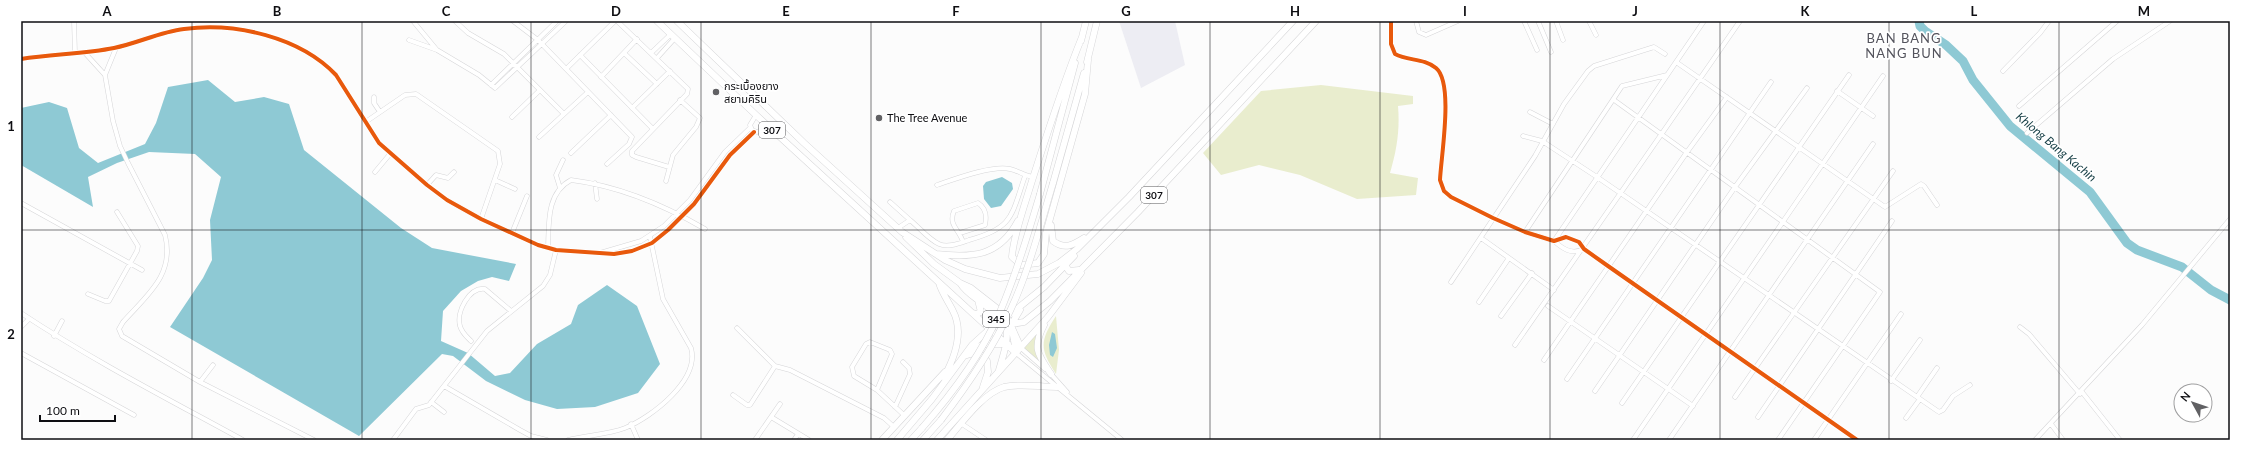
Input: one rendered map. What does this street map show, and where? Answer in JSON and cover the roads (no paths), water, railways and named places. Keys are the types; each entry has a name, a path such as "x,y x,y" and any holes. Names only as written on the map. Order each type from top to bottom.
{"main road":[{"name":"307","path":"657,21 756,115 1016,353 1048,317 1090,260 1316,21"},
{"name":"307","path":"677,21 804,143 900,230 911,243 934,264 960,283 971,288 1007,322 1021,348"},
{"name":"345","path":"911,440 948,397 991,329 1014,276 1040,194 1086,21"},
{"name":"345","path":"923,440 941,420 992,347 1010,310 1024,275 1053,183 1098,21"},
{"name":"307","path":"1007,322 1013,318 1029,299 1065,265 1293,21"},
{"path":"1082,37 1060,92 1022,215 1012,257 1021,265 1038,263 1042,260 1044,254 1046,233 1051,220 1085,94 1088,60"},
{"path":"932,253 960,257 981,254 990,250 1008,237 1022,215"},
{"path":"1051,220 1050,232 1054,241 1064,247 1072,245 1097,229"},
{"path":"900,230 932,253 965,269 983,275 1000,278 1031,276 1047,269 1068,257 1097,229"},
{"path":"984,323 996,324 1028,320 1090,260"},
{"path":"1065,265 1068,271 1081,269"},
{"path":"932,399 951,365 958,342 957,320 938,282"},
{"path":"937,440 979,396 998,372 1016,353 1007,322 967,292 960,283"},
{"path":"973,313 976,314 981,312 978,300"},
{"path":"1048,317 1037,338 1037,348 1040,358 1051,374"},
{"path":"998,372 1006,344 1007,322"},
{"path":"990,328 996,324"},
{"name":"345","path":"897,440 932,399 979,337 990,328"},
{"path":"964,356 980,346 1006,344 1021,348"},
{"path":"964,356 974,352 978,353 987,361 988,372 973,411"},
{"path":"882,440 906,416 951,365"},
{"path":"945,440 954,433 990,394 1002,388 1035,386 1057,387"}],"street":[{"path":"74,21 75,53"},
{"path":"414,21 437,50"},
{"path":"455,21 468,33 495,48 514,63 564,114"},
{"path":"513,21 538,40 632,137 632,140 607,164"},
{"path":"492,87 557,21"},
{"path":"492,87 518,67 566,21"},
{"path":"566,69 616,21 657,58 688,89 680,100 632,151 632,155 668,167"},
{"path":"1391,21 1391,44 1395,54 1432,65 1442,76 1445,90 1445,104 1440,180 1444,191 1451,197 1493,218 1524,232 1554,241 1566,250 1578,252 1584,249"},
{"path":"1416,21 1418,32 1426,35 1458,21"},
{"path":"1531,21 1525,22 1537,50"},
{"path":"1538,21 1551,52"},
{"path":"1556,21 1563,40"},
{"path":"1589,21 1596,35"},
{"path":"1554,241 1704,21"},
{"path":"1515,345 1584,249 1740,21"},
{"path":"2002,71 2040,33 2049,21"},
{"path":"2019,106 2117,21"},
{"path":"2027,133 2113,59 2170,21"},
{"path":"21,59 85,53 116,48 151,36 184,29 224,28 255,33 293,45 320,60 336,75 380,142 390,154 447,200 481,219 548,248 556,250 600,253 605,255 621,253 652,243 683,216 730,155 754,132 769,127"},
{"path":"651,53 673,36"},
{"path":"657,58 673,36"},
{"path":"601,77 637,39"},
{"path":"409,40 437,50 479,75 492,87"},
{"path":"1451,282 1535,156 1564,104 1591,67 1654,47 1665,54"},
{"path":"116,48 105,75 113,121 120,146 165,235 168,248 167,264 160,280 123,322 119,329 122,336 200,382 314,440"},
{"path":"85,53 105,75"},
{"path":"624,53 657,84"},
{"path":"580,55 653,129"},
{"path":"1676,62 1885,207 1921,184 1937,205"},
{"path":"632,108 670,71"},
{"path":"1524,232 1624,85 1667,75"},
{"path":"1622,403 1849,75"},
{"path":"1633,440 1883,76"},
{"path":"1567,379 1771,82"},
{"path":"1595,391 1735,187 1807,88"},
{"path":"512,117 540,90"},
{"path":"1837,91 1872,116"},
{"path":"539,137 588,92"},
{"path":"367,121 405,94 416,94 498,151 500,164 481,219"},
{"path":"374,97 374,103 380,112"},
{"path":"1544,360 1686,152 1727,97"},
{"path":"666,181 668,167 673,155 696,127 700,118 680,100"},
{"path":"1614,100 1880,292 1778,440"},
{"path":"1530,112 1553,124"},
{"path":"571,153 611,115"},
{"path":"600,253 630,245 650,237 677,214 690,200 725,152 750,128 756,115"},
{"path":"750,128 754,132"},
{"path":"1523,136 1542,141 1597,177 1842,347 1939,412 1943,410 1953,396 1970,385"},
{"path":"1669,440 1872,144"},
{"path":"375,172 390,154"},
{"path":"560,188 556,175 563,160"},
{"path":"938,185 963,176 1008,168 1025,176 1033,177"},
{"path":"1735,397 1893,171"},
{"path":"426,184 436,175 448,178 454,172"},
{"path":"890,202 939,244 950,245 999,230 1009,219 1025,176"},
{"path":"495,180 515,189"},
{"path":"548,248 551,205 560,188 571,180 617,188 683,216 705,229"},
{"path":"595,183 597,199"},
{"path":"512,233 527,196"},
{"path":"21,203 142,270"},
{"path":"963,242 960,233 952,225 951,218 954,211 978,203 985,212 985,225 989,234"},
{"path":"88,294 107,302 113,296 137,251 138,246 117,212"},
{"path":"2035,440 2081,393 2142,325 2230,219"},
{"path":"900,230 910,220"},
{"path":"1758,417 1892,221"},
{"path":"960,233 985,225"},
{"path":"568,440 615,431 631,424 661,405 682,383 690,372 692,364 691,348 663,299 650,237"},
{"path":"1554,241 1566,237 1572,238 1579,242 1584,249 1632,284 1857,440"},
{"path":"1481,238 1554,290"},
{"path":"393,440 416,409 426,407 431,402 487,331 543,286 550,275 556,250"},
{"path":"1479,302 1509,258"},
{"path":"1501,316 1532,273"},
{"path":"471,341 462,333 459,317 462,309 475,292 480,289 485,289 511,311"},
{"path":"1548,306 1692,406"},
{"path":"21,313 54,336 243,440"},
{"path":"1814,440 1901,314"},
{"path":"21,327 29,318"},
{"path":"54,336 62,321"},
{"path":"737,328 775,366 790,370 884,418 894,427"},
{"path":"2020,328 2029,334 2120,440"},
{"path":"1892,381 1920,340"},
{"path":"876,390 892,354 890,350 870,342 866,344 852,367 852,372 859,380 876,390 906,416"},
{"path":"1021,348 1051,374 1069,396"},
{"path":"21,353 134,415"},
{"path":"1016,353 1122,440"},
{"path":"895,407 910,374 908,368 903,362"},
{"path":"200,382 213,365"},
{"path":"733,395 747,406 750,405 775,366"},
{"path":"1906,418 1937,368"},
{"path":"444,386 520,430 547,440"},
{"path":"431,402 444,412"},
{"path":"755,440 780,404"},
{"path":"771,417 809,440"},
{"path":"631,424 638,440"},
{"path":"962,424 986,440"},
{"path":"2051,424 2063,440"},
{"path":"794,440 798,434"},
{"path":"1848,440 1851,435"}],"water":[{"path":"208,80 235,102 264,97 289,104 304,150 401,228 432,248 516,264 509,281 492,277 478,281 461,291 443,311 441,341 468,353 495,376 510,373 537,344 571,324 578,305 607,285 637,306 660,364 638,393 595,407 557,409 525,400 486,381 453,356 442,354 359,436 170,327 203,278 212,260 210,220 221,177 195,154 149,152 117,163 88,177 93,207 21,165 21,108 49,102 67,108 79,148 98,163 145,144 156,123 168,87"},
{"path":"1002,177 1012,183 1013,189 1001,206 991,208 984,199 983,186 986,182"},
{"path":"1052,332 1055,334 1057,348 1053,357 1050,355 1049,345"}],"waterway":[{"name":"Khlong Bang Kachin","path":"1919,21 1920,26 1925,31 1946,45 1963,61 1973,80 2010,126 2090,192 2127,243 2137,250 2182,267 2211,290 2230,300"}],"place":[{"name":"กระเบื้องยาง สยามคิริน","path":"716,92"},
{"name":"The Tree Avenue","path":"879,118"}],"district":[{"name":"BAN BANG NANG BUN","path":"1904,46"}]}
